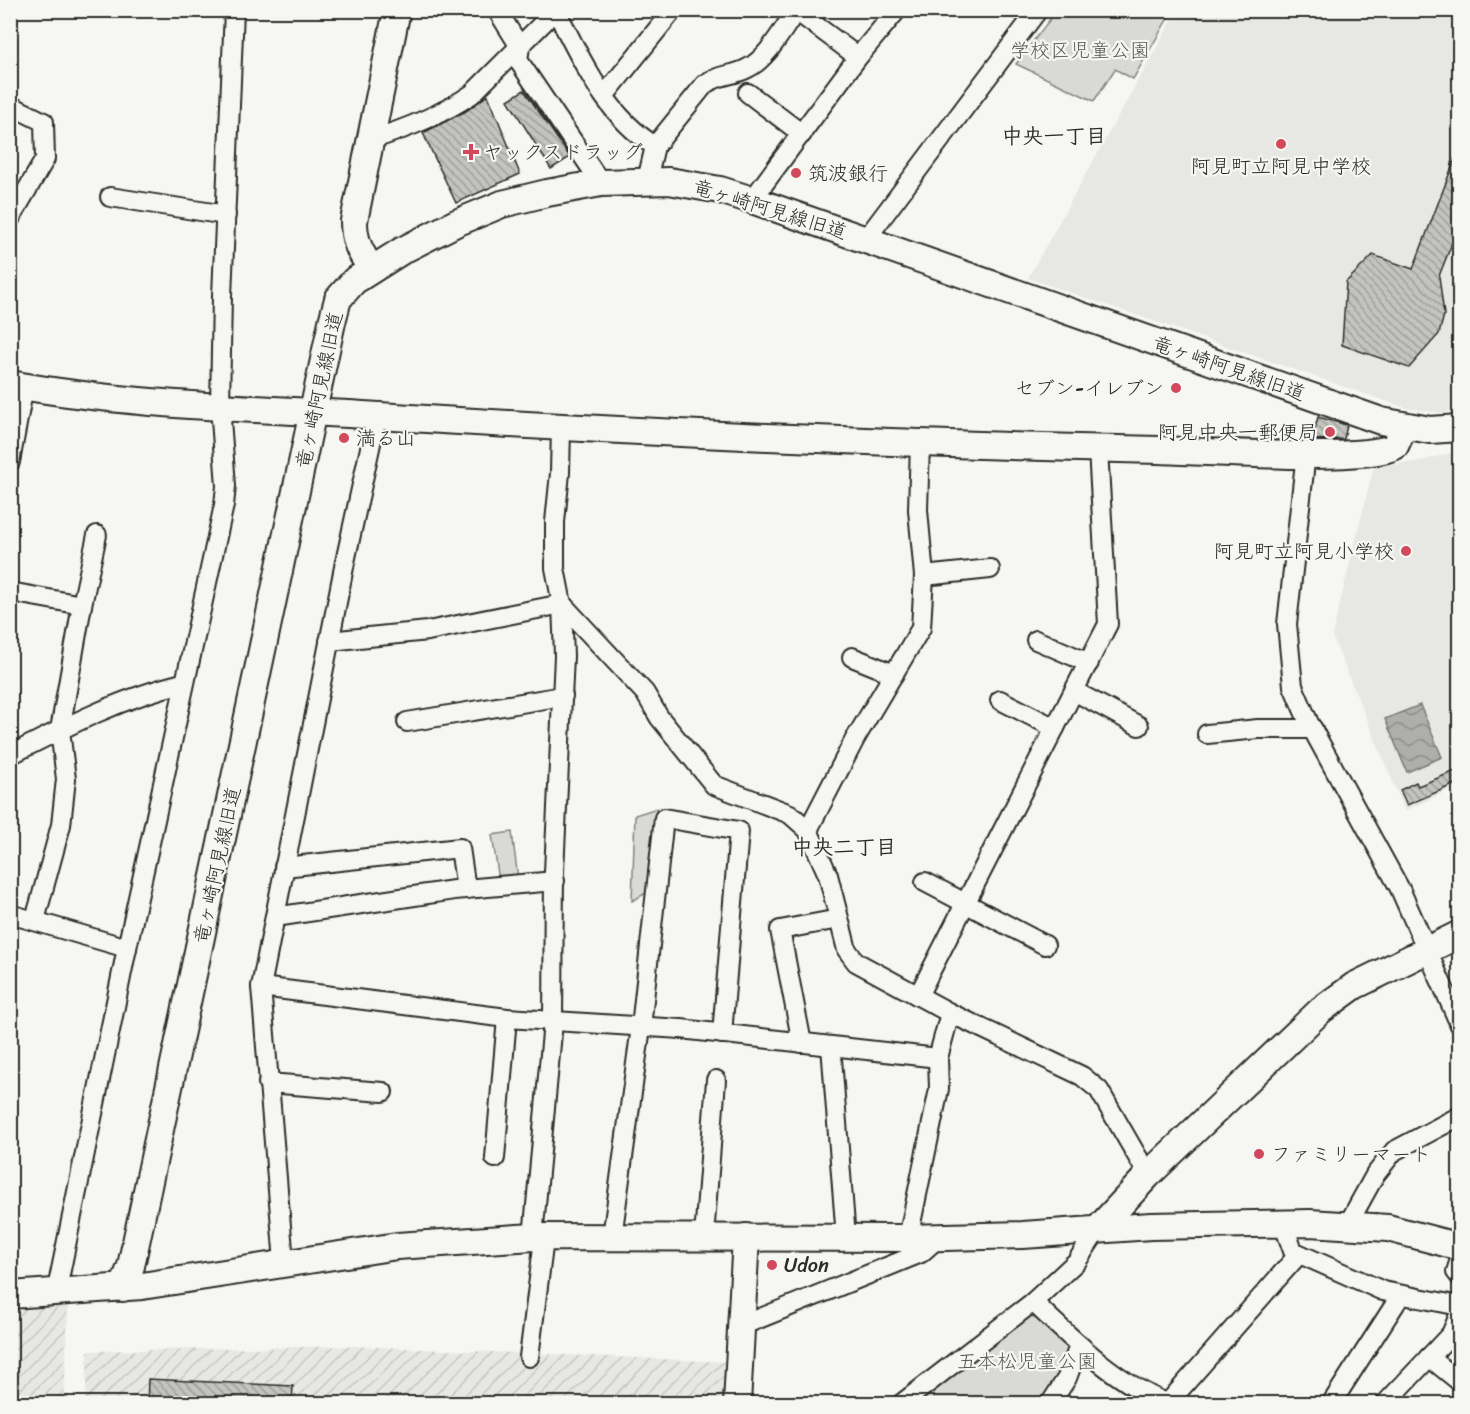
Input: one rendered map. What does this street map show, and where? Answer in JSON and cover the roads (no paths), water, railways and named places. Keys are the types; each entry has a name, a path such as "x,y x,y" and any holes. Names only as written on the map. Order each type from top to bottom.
{"street":[{"path":"56,1294 183,683 224,505 226,486 220,406 234,10"},
{"path":"372,269 358,250 354,237 354,221 397,10"},
{"path":"497,10 520,47 518,60 601,183"},
{"path":"370,140 401,131 456,105 472,94 556,10 604,96 633,132 655,146"},
{"path":"604,96 673,10"},
{"path":"752,200 858,57 897,10"},
{"path":"866,239 1038,10"},
{"path":"647,180 655,146 705,84 714,77 748,69 759,60 795,11 858,57"},
{"path":"748,93 802,134"},
{"path":"10,105 44,122 45,159 10,219"},
{"name":"竜ヶ崎阿見線旧道","path":"123,1288 131,1266 338,299 354,281 372,269 438,232 502,204 548,192 601,183 647,180 691,184 752,200 866,239 1302,394 1404,426 1430,430 1460,428"},
{"path":"110,197 226,215"},
{"path":"10,462 17,385 220,406 561,427 1098,449 1306,453 1382,452 1395,446 1404,426"},
{"path":"284,1262 261,987 329,641 377,416"},
{"path":"533,1237 553,1022 555,882 563,696 562,604 555,568 555,522 560,473 561,427"},
{"path":"808,830 855,739 921,628 924,576 918,510 920,442"},
{"path":"918,996 1108,624 1098,449"},
{"path":"1306,453 1287,624 1293,686 1313,729 1400,889 1460,1025"},
{"path":"35,920 61,825 66,780 60,730 82,605 98,535"},
{"path":"924,576 990,570"},
{"path":"10,592 82,605"},
{"path":"329,641 428,631 562,604"},
{"path":"562,604 645,693 659,717 714,785 790,814 808,830 828,875 847,950 856,962 950,1013 1082,1076 1099,1090 1148,1175"},
{"path":"1036,640 1089,663"},
{"path":"852,657 894,674"},
{"path":"10,755 60,730 158,689 183,683"},
{"path":"1074,692 1139,726"},
{"path":"407,722 563,696"},
{"path":"1000,700 1055,728"},
{"path":"1207,734 1258,729 1313,729"},
{"path":"612,1237 641,1027 664,818 740,831 722,1034"},
{"path":"284,867 460,848 466,889"},
{"path":"275,917 466,889 555,882"},
{"path":"925,882 1045,945"},
{"path":"10,914 127,948"},
{"path":"802,1043 780,930 839,919"},
{"path":"901,1404 1033,1302 1077,1261 1098,1229 1148,1175 1321,1010 1354,986 1460,934"},
{"path":"261,987 507,1018 722,1034 938,1058"},
{"path":"908,1238 939,1089 938,1058 950,1013"},
{"path":"495,1158 507,1018"},
{"path":"831,1046 846,1238"},
{"path":"704,1237 716,1080"},
{"path":"268,1083 383,1092"},
{"path":"1348,1224 1375,1175 1394,1151 1460,1116"},
{"path":"10,1295 56,1294 123,1288 284,1262 452,1240 533,1237 938,1238 1098,1229 1283,1223 1348,1224 1388,1228 1460,1247"},
{"path":"1283,1223 1293,1251 1299,1254 1383,1291 1460,1306"},
{"path":"529,1357 543,1247 533,1237"},
{"path":"737,1404 746,1237"},
{"path":"741,1326 921,1252 938,1238"},
{"path":"1033,1302 1079,1346 1158,1402 1299,1254"},
{"path":"1460,1259 1456,1272 1460,1277"},
{"path":"1331,1404 1401,1295"},
{"path":"1385,1404 1451,1334 1460,1313"},
{"path":"1050,1404 1067,1378 1079,1346"},
{"path":"1429,1357 1460,1382"}],"water":[{"path":"1420,705 1442,757 1407,772 1385,719"}],"place":[{"name":"阿見町立阿見中学校","path":"1281,144"},
{"name":"ヤックスドラッグ","path":"471,152"},
{"name":"筑波銀行","path":"796,173"},
{"name":"セブン-イレブン","path":"1176,388"},
{"name":"阿見中央一郵便局","path":"1330,432"},
{"name":"満る山","path":"344,438"},
{"name":"阿見町立阿見小学校","path":"1406,551"},
{"name":"ファミリーマート","path":"1259,1154"},
{"name":"Udon","path":"772,1265"}],"district":[{"name":"中央一丁目","path":"1054,136"},
{"name":"中央二丁目","path":"844,847"}],"park label":[{"name":"学校区児童公園","path":"1080,50"},
{"name":"五本松児童公園","path":"1027,1361"}]}
